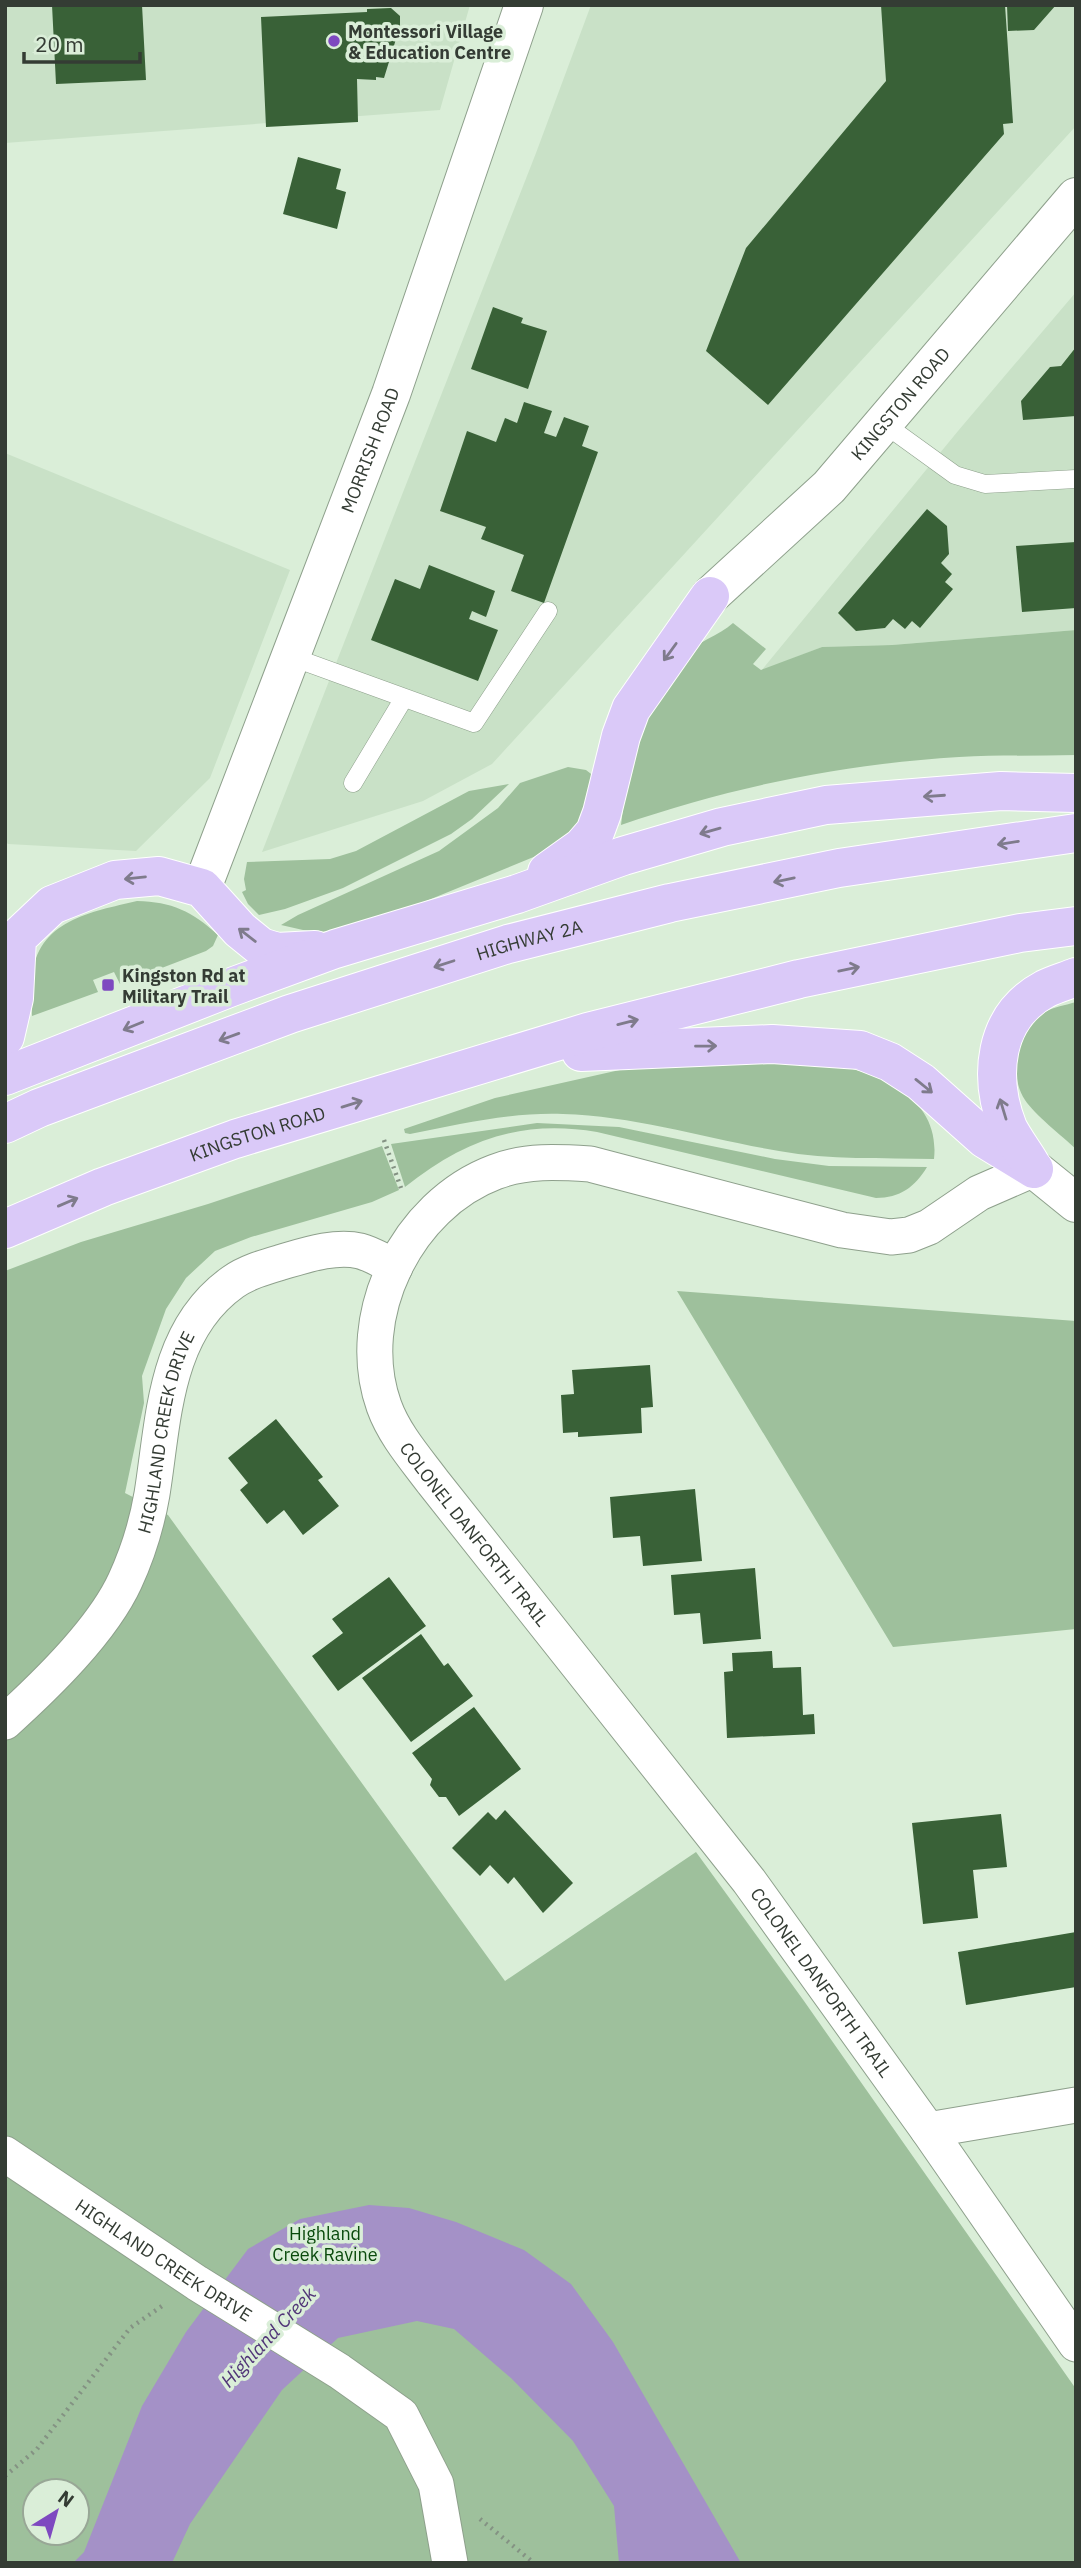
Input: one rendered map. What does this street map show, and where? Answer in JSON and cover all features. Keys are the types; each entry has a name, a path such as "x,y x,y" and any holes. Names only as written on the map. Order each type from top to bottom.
{"main road":[{"path":"517,894 582,847 594,832 602,813 621,736 631,709 710,597"},
{"path":"5,1076 335,949 517,894 623,856 722,827 826,805 1001,791 1076,793"},
{"name":"HIGHWAY 2A","path":"5,1124 39,1108 290,1014 508,944 670,904 839,868 1076,833"},
{"path":"5,1037 14,998 11,931 52,905 115,880 159,876 202,888 240,930 261,947 277,952 335,949"},
{"path":"516,1056 588,1032 799,979 1020,933 1076,926"},
{"path":"1034,1169 1009,1129 999,1097 996,1059 1007,1027 1020,1008 1044,989 1076,977"},
{"path":"516,1056 659,1047 772,1044 860,1050 890,1062 921,1082 985,1139 1034,1169"},
{"name":"KINGSTON ROAD","path":"5,1229 103,1187 235,1139 516,1056"}],"street":[{"name":"MORRISH ROAD","path":"202,888 391,394 524,5"},
{"name":"KINGSTON ROAD","path":"710,597 829,487 1076,197"},
{"name":"COLONEL DANFORTH TRAIL","path":"1034,1169 979,1193 929,1227 909,1236 891,1237 842,1230 590,1164 552,1161 509,1168 471,1183 446,1201 426,1220 394,1266 384,1291 376,1326 377,1379 392,1426 433,1482 750,1881 928,2130 1076,2344"},
{"path":"1034,1169 1076,1203"},
{"name":"HIGHLAND CREEK DRIVE","path":"5,1722 56,1674 111,1607 125,1582 134,1561 151,1498 167,1387 180,1349 191,1327 209,1302 234,1281 258,1269 304,1256 335,1250 360,1251 394,1266"},
{"path":"928,2130 1076,2105"},
{"name":"HIGHLAND CREEK DRIVE","path":"5,2154 197,2283 339,2371 401,2415 436,2484 450,2563"}],"lane":[{"path":"883,423 955,475 985,484 1076,479"},
{"path":"292,657 474,723 548,611"},
{"path":"353,783 404,698"}],"path":[{"path":"384,1140 405,1198 426,1220"},
{"path":"5,2476 37,2449 130,2328 197,2283"},
{"path":"436,2484 534,2563"}],"shaded area":[{"path":"5,5 470,5 440,110 5,143"},
{"path":"591,5 1076,5 1076,126 492,764 423,801 262,852 536,153"},
{"path":"1076,292 1076,630 892,645 822,647 761,671 958,431"},
{"path":"5,453 290,570 210,778 136,851 8,844 5,841"}],"green space":[{"path":"733,623 766,649 753,664 761,670 822,647 892,645 1076,630 1076,755 959,757 873,765 788,779 704,799 621,825 628,781 640,735 659,692 689,651"},
{"path":"568,767 586,770 595,777 577,826 559,842 536,856 409,908 331,932 281,925 439,851 498,808 520,783"},
{"path":"509,784 472,819 451,834 343,888 285,909 259,915 248,904 242,892 246,890 244,879 247,862 330,859 356,851 469,791"},
{"path":"137,901 161,903 190,914 218,935 213,946 120,984 114,972 93,980 98,992 32,1016 32,978 36,958 44,943 55,931 69,922"},
{"path":"1076,1002 1076,1149 1029,1106 1020,1089 1016,1065 1022,1040 1036,1019 1048,1010"},
{"path":"675,1062 822,1063 863,1072 883,1080 916,1102 927,1118 933,1137 934,1159 798,1154 644,1123 563,1114 506,1117 405,1133 404,1129 495,1098 642,1065"},
{"path":"537,1123 619,1127 775,1159 829,1166 927,1167 906,1190 892,1196 876,1198 597,1132 543,1129 518,1131 472,1146 449,1157 405,1187 391,1144"},
{"name":"Highland Creek Ravine","path":"382,1146 399,1190 372,1202 251,1237 215,1251 186,1278 166,1309 142,1376 144,1403 125,1493 168,1515 505,1981 696,1852 1076,2389 1076,2563 5,2563 5,1271 81,1242 208,1204"},
{"path":"677,1291 1076,1321 1076,1629 893,1647"}],"water":[{"name":"Highland Creek","path":"369,2205 409,2208 456,2222 524,2250 571,2284 613,2342 741,2563 619,2563 614,2506 573,2441 511,2378 454,2329 417,2321 338,2338 282,2390 190,2524 172,2563 73,2563 86,2547 91,2547 91,2534 142,2406 186,2332 248,2249 300,2219"}],"building":[{"path":"52,5 142,5 146,80 56,84"},
{"path":"881,5 1005,5 1013,123 1003,124 1004,134 768,405 706,351 746,248 886,81"},
{"path":"1007,5 1056,5 1034,30 1008,31"},
{"path":"391,8 400,16 400,26 384,78 357,79 358,122 266,127 261,17 367,12 367,9"},
{"path":"298,157 341,169 336,189 346,192 337,229 283,214"},
{"path":"493,307 523,318 521,323 547,331 528,389 471,369"},
{"path":"1076,347 1076,416 1023,420 1021,401 1050,367 1061,366"},
{"path":"524,402 552,411 544,433 556,437 564,417 589,426 582,446 598,452 544,603 511,591 524,555 481,539 486,527 440,511 467,431 496,442 505,418 517,423"},
{"path":"927,509 947,526 949,554 941,563 952,574 945,582 953,589 920,628 912,621 905,629 893,619 885,628 856,631 838,613"},
{"path":"1076,542 1076,608 1022,612 1016,546"},
{"path":"429,565 495,591 486,617 472,611 469,619 498,630 478,681 371,640 395,579 420,589"},
{"path":"650,1365 653,1407 641,1408 642,1433 578,1437 578,1432 563,1433 561,1395 574,1394 572,1370"},
{"path":"276,1419 323,1477 318,1480 339,1506 303,1535 284,1510 267,1524 240,1490 248,1483 228,1458"},
{"path":"695,1489 702,1561 643,1566 640,1536 613,1538 610,1497"},
{"path":"755,1568 761,1639 703,1644 700,1613 674,1615 671,1575"},
{"path":"389,1577 426,1626 338,1691 312,1656 343,1633 332,1619"},
{"path":"421,1634 444,1666 448,1663 473,1696 411,1742 362,1678"},
{"path":"772,1651 773,1668 801,1667 803,1715 814,1714 815,1734 727,1738 724,1672 733,1671 732,1653"},
{"path":"474,1707 521,1769 459,1816 446,1797 439,1797 430,1785 432,1779 412,1753"},
{"path":"505,1810 573,1883 543,1913 514,1877 508,1884 490,1865 480,1876 452,1848 488,1812 496,1820"},
{"path":"1001,1814 1007,1867 973,1870 978,1918 923,1924 912,1823"},
{"path":"1076,1932 1076,1987 966,2005 958,1952"}],"place":[{"name":"Montessori Village & Education Centre","path":"334,41"},
{"name":"Kingston Rd at Military Trail","path":"108,985"}]}
